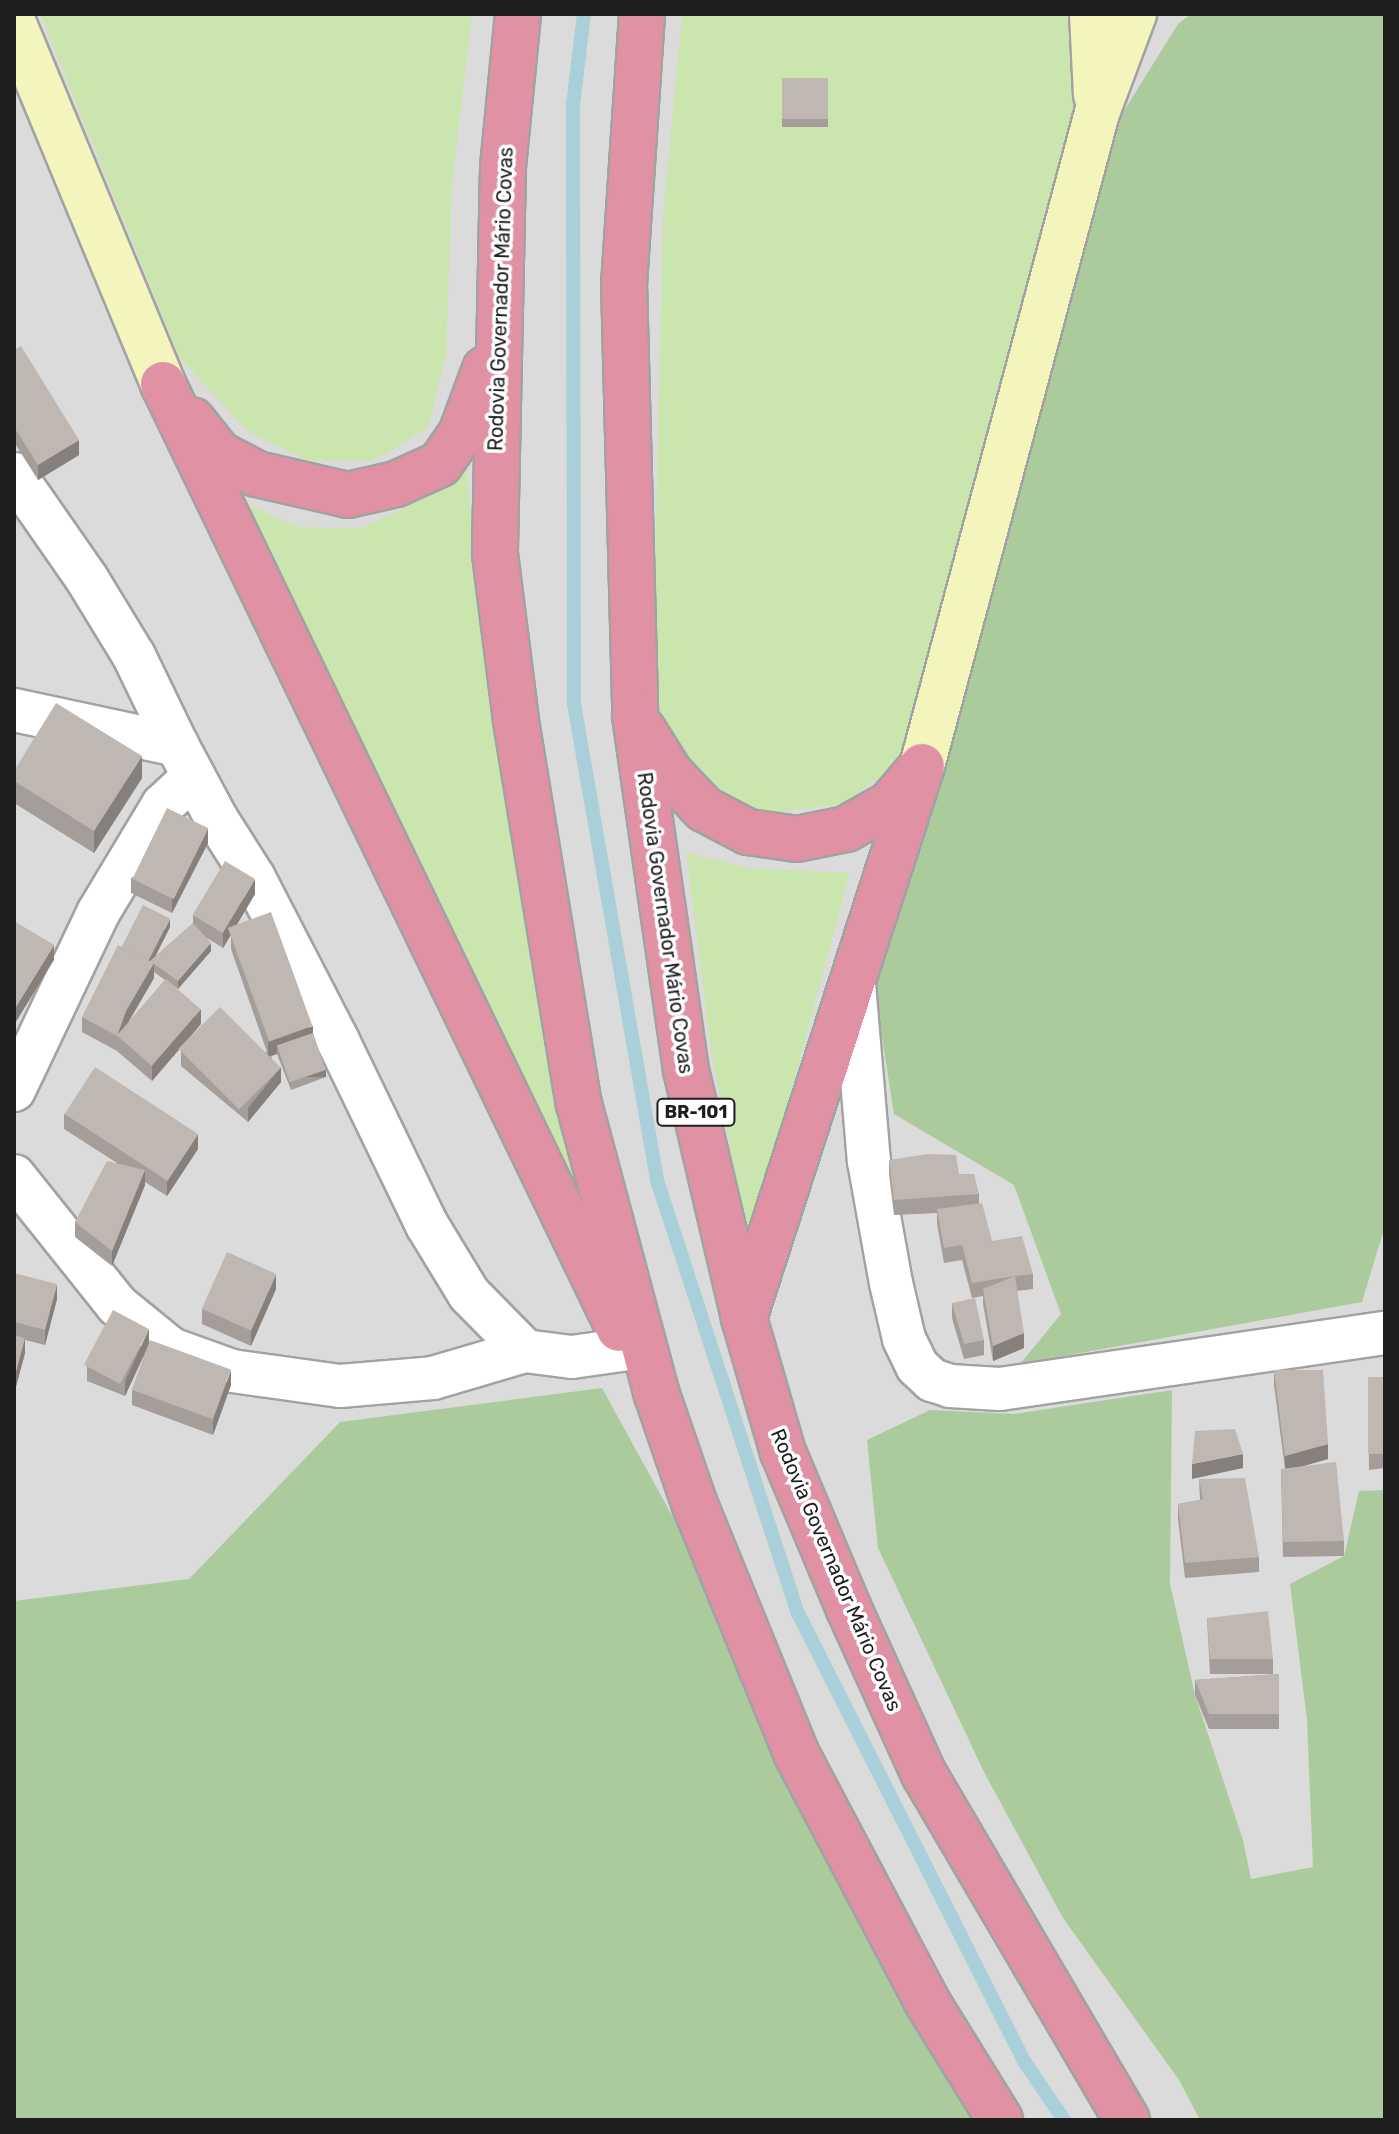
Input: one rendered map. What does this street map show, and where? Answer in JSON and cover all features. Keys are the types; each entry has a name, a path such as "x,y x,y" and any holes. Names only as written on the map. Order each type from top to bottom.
{"highway":[{"name":"Rodovia Governador Mário Covas","path":"518,14 503,167 497,336 495,554 516,721 579,1104 656,1392 695,1505 796,1753 926,2000 1000,2120"},
{"name":"Rodovia Governador Mário Covas","path":"642,14 624,283 635,716 686,1070 744,1318 783,1452 924,1774 1127,2120"},
{"path":"163,384 219,454 257,474 348,495 396,484 440,464 461,434 497,336"},
{"path":"163,384 628,1349 656,1392"},
{"path":"635,716 670,773 704,809 748,832 797,839 846,829 890,804 922,766"},
{"path":"744,1318 922,766"}],"main road":[{"path":"1092,14 1097,113"},
{"path":"922,766 1097,113 1134,14"},
{"path":"1097,113 1157,14"},
{"path":"14,24 163,384"}],"street":[{"path":"14,474 87,579 134,656 186,760 254,878 427,1225 469,1294 525,1351"},
{"path":"14,710 186,760"},
{"path":"14,1090 98,913 163,805 186,760"},
{"path":"854,984 869,1161 891,1283 904,1339 917,1366 932,1380 950,1386 1000,1389 1385,1333"},
{"path":"14,1176 117,1305 171,1349 232,1371 340,1386 433,1378 525,1351 572,1357 628,1349"}],"shaded area":[{"path":"14,14 1280,14 1385,1148 1385,2120 14,2120"}],"green space":[{"path":"40,14 472,14 452,183 446,355 428,428 373,461 309,461 247,431 179,357"},
{"path":"682,14 1069,14 1082,111 904,759 845,803 765,814 709,785 652,709 663,217"},
{"path":"1191,14 1385,14 1385,1226 1362,1302 1020,1364 1061,1314 1014,1185 894,1114 874,986 983,616 1122,114 1178,24"},
{"path":"466,469 500,772 546,1043 593,1234 242,502 298,527 362,528 425,498"},
{"path":"686,852 747,868 850,873 750,1244 712,1057"},
{"path":"602,1388 1004,2120 14,2120 14,1601 189,1579 340,1422"},
{"path":"1172,1390 1170,1584 1195,1695 1243,1840 1251,1879 1313,1867 1307,1720 1290,1584 1344,1556 1359,1491 1385,1490 1385,2120 1200,2120 1179,2080 1063,1918 985,1774 878,1548 867,1440 930,1410 1014,1414"}],"building":[{"path":"782,78 828,78 828,119 782,119"},
{"path":"21,346 79,440 38,465 14,427 14,350"},
{"path":"56,703 142,756 94,831 14,781 14,771"},
{"path":"167,808 208,828 174,899 132,879"},
{"path":"225,861 255,879 223,933 193,915"},
{"path":"143,905 170,919 148,960 122,947"},
{"path":"271,912 312,1026 269,1041 228,928"},
{"path":"14,921 54,945 14,1010"},
{"path":"193,923 211,943 178,981 150,961"},
{"path":"118,945 154,963 126,1011 117,1036 82,1017"},
{"path":"166,979 201,1009 152,1066 117,1036"},
{"path":"220,1007 281,1068 239,1110 178,1049"},
{"path":"313,1033 326,1070 290,1082 277,1045"},
{"path":"95,1067 198,1134 168,1181 65,1114"},
{"path":"928,1154 956,1155 959,1174 974,1174 979,1194 894,1200 889,1160"},
{"path":"107,1161 145,1170 112,1251 75,1222"},
{"path":"982,1203 992,1241 1022,1236 1033,1274 972,1283 962,1245 944,1248 937,1209"},
{"path":"227,1252 276,1274 251,1331 202,1309"},
{"path":"14,1273 57,1284 45,1330 14,1322"},
{"path":"1015,1276 1024,1333 993,1346 983,1289"},
{"path":"975,1298 984,1340 964,1344 952,1303"},
{"path":"113,1310 149,1329 120,1384 84,1365"},
{"path":"14,1335 25,1338 14,1379"},
{"path":"150,1340 231,1369 213,1419 132,1390"},
{"path":"1274,1370 1323,1370 1328,1444 1285,1456"},
{"path":"1368,1377 1385,1377 1385,1454 1368,1454"},
{"path":"1235,1429 1243,1454 1192,1464 1195,1431"},
{"path":"1336,1462 1344,1541 1283,1542 1281,1469"},
{"path":"1245,1478 1259,1557 1185,1563 1178,1504 1203,1499 1199,1479"},
{"path":"1268,1611 1273,1659 1210,1659 1207,1618"},
{"path":"1279,1674 1279,1714 1209,1714 1195,1680"}],"waterway":[{"path":"584,14 573,105 574,704 658,1183 798,1613 1024,2061 1064,2120"}]}
